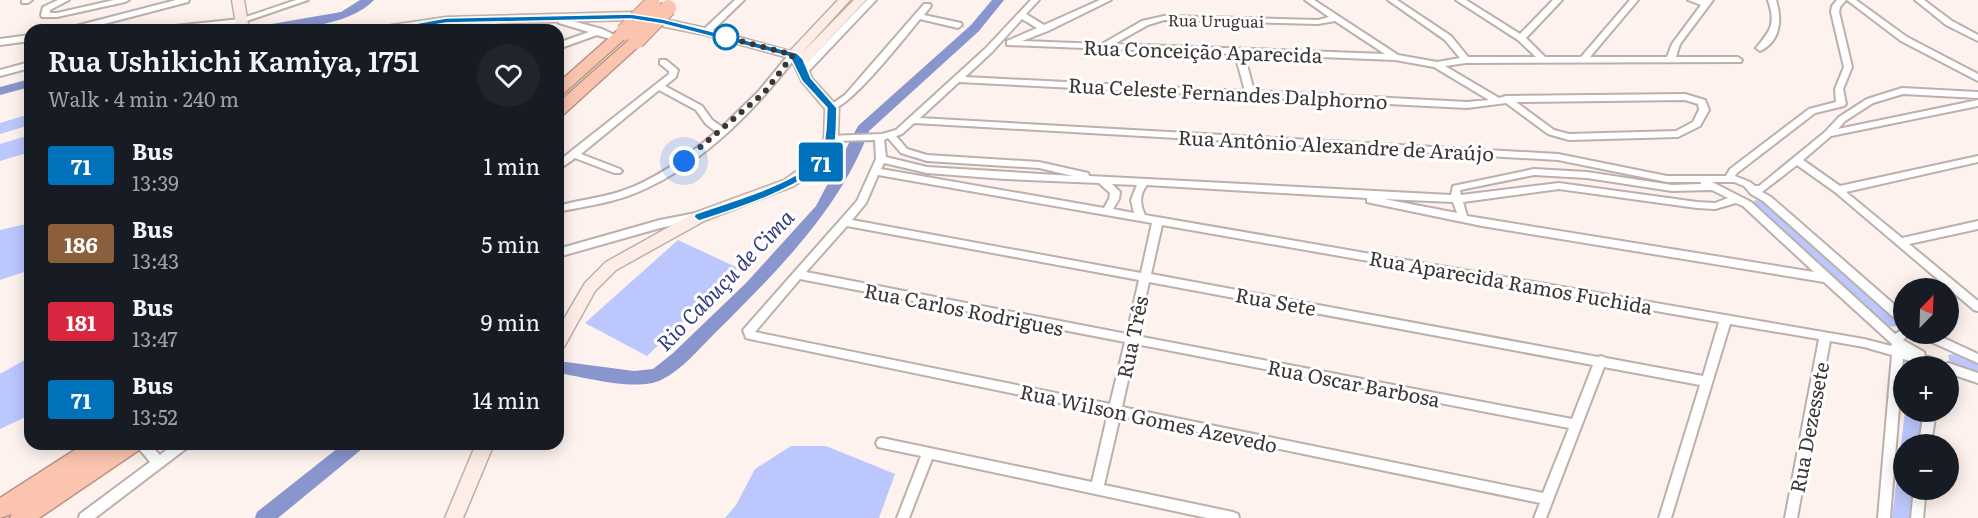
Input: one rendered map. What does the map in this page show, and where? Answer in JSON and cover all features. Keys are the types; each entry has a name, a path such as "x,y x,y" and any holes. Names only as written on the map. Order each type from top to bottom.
{"highway":[{"path":"564,86 626,37 663,3"},
{"path":"564,104 626,37"},
{"path":"0,510 92,450"},
{"path":"21,518 123,450"}],"main road":[{"path":"238,0 242,24"},
{"path":"798,64 844,0"},
{"path":"798,64 860,0"},
{"path":"501,24 560,17 640,17 706,32 798,64 832,108 831,138 822,160 806,174 779,188 699,217 604,271 590,287 564,328"},
{"path":"426,24 446,21 481,24"},
{"path":"454,518 482,450"}],"street":[{"path":"65,0 46,9 45,15 57,15 125,0"},
{"path":"94,24 185,0"},
{"path":"244,24 270,13 279,6 304,0"},
{"path":"706,32 740,0"},
{"path":"564,207 638,188 684,161 872,0"},
{"path":"831,138 891,136 913,120 990,50 1035,0"},
{"path":"990,50 1045,29 1107,0"},
{"path":"1309,0 1395,57 1437,65 1502,100"},
{"path":"1392,0 1448,38 1466,60"},
{"path":"1460,0 1521,38 1543,60"},
{"path":"1469,5 1479,0"},
{"path":"1521,38 1558,0"},
{"path":"1583,60 1634,0"},
{"path":"1671,59 1676,44 1707,2 1692,0"},
{"path":"1760,48 1773,36 1778,23 1772,0"},
{"path":"1841,104 1839,88 1848,67 1834,12 1842,0"},
{"path":"1851,0 1886,27 1925,51 1978,72"},
{"path":"1919,0 1949,23 1978,38"},
{"path":"832,108 848,97 927,6"},
{"path":"1022,15 1045,29"},
{"path":"919,16 958,26"},
{"path":"560,17 562,21 626,37"},
{"name":"Rua Uruguai","path":"1103,47 1145,23 1164,18 1318,22 1335,18"},
{"path":"564,44 599,31"},
{"path":"0,42 24,39"},
{"name":"Rua Conceição Aparecida","path":"1010,43 1395,57"},
{"path":"1239,52 1250,93"},
{"path":"1937,56 1978,78"},
{"path":"1437,65 1466,60 1738,60"},
{"path":"564,162 660,87 675,72 663,62"},
{"path":"0,73 24,67"},
{"name":"Rua Celeste Fernandes Dalphorno","path":"958,79 1467,105 1502,100 1685,97 1702,102 1704,110 1697,123 1678,134 1569,137 1547,130 1502,100"},
{"path":"660,87 699,108 709,122 721,131"},
{"path":"1463,218 1455,190 1459,186 1534,172 1587,175 1672,188 1714,187 1730,189 1749,198 1751,189 1762,189 1855,110 1870,100 1902,91 1978,94"},
{"path":"1828,134 1978,103"},
{"path":"881,159 927,170 1457,199 1559,186 1715,206 1730,203 1733,171 1812,111 1841,104 1855,110 1860,119 1870,124"},
{"name":"Rua Antônio Alexandre de Araújo","path":"913,120 1558,157 1642,175 1699,180 1730,189 1751,189 1767,199 1893,310"},
{"path":"891,136 904,151 927,158 1039,165 1101,179 1115,192 1107,212"},
{"path":"799,275 861,203 881,159 875,138"},
{"path":"573,154 617,171"},
{"path":"1796,159 1838,190 1977,304"},
{"path":"1838,190 1978,159"},
{"name":"Rua Aparecida Ramos Fuchida","path":"877,172 1826,337 1864,343 1893,343"},
{"path":"1699,180 1714,187"},
{"path":"1142,218 1135,207 1135,193 1144,182"},
{"path":"1730,189 1893,338"},
{"path":"1345,194 1463,218 1826,278"},
{"path":"564,251 660,224 699,217"},
{"name":"Rua Três","path":"1097,489 1158,221"},
{"name":"Rua Sete","path":"846,222 1706,381"},
{"path":"1902,242 1978,225"},
{"name":"Rua Wilson Gomes Azevedo","path":"799,275 749,330 750,335 1548,499"},
{"name":"Rua Carlos Rodrigues","path":"799,275 1130,340"},
{"path":"1665,518 1726,320"},
{"name":"Rua Dezessete","path":"1791,518 1826,337"},
{"name":"Rua Oscar Barbosa","path":"1130,340 1577,425"},
{"path":"1884,518 1899,344"},
{"path":"1901,344 1923,356"},
{"path":"1941,356 1941,344 1978,359"},
{"path":"1540,518 1601,360"},
{"path":"1959,372 1978,378"},
{"path":"882,443 1233,518"},
{"path":"147,450 159,462"},
{"path":"85,518 175,450"},
{"path":"903,518 928,453"},
{"path":"1917,518 1919,500"}],"shaded area":[{"path":"24,116 24,127 0,134 0,123"},
{"path":"24,137 24,154 0,161 0,144"},
{"path":"1755,200 1765,202 1893,315 1893,327 1885,326 1751,204"},
{"path":"24,224 24,272 0,280 0,230"},
{"path":"678,240 738,268 647,356 585,323"},
{"path":"1958,353 1978,360 1978,375 1959,367 1959,356 1948,355"},
{"path":"24,360 24,418 0,429 0,374"},
{"path":"1904,422 1922,422 1920,434 1902,434"},
{"path":"791,446 826,446 895,474 879,518 725,518 736,505 755,469"},
{"path":"1894,500 1912,500 1910,518 1892,518"}],"waterway":[{"path":"294,24 345,15 368,0"},
{"name":"Rio Cabuçu de Cima","path":"564,368 634,378 657,375 678,359 751,287 821,209 857,145 863,129 975,28 998,0"},
{"path":"0,91 24,85"},
{"name":"Rio Cabuçu de Cima","path":"264,518 349,450"}],"bus line":[{"name":"71","path":"421,24 446,21 631,16 793,55 798,59 806,79 832,108 831,138 827,152 814,168 789,183 699,217"}],"route":[{"path":"684,161 764,93 793,55 726,37"}]}
